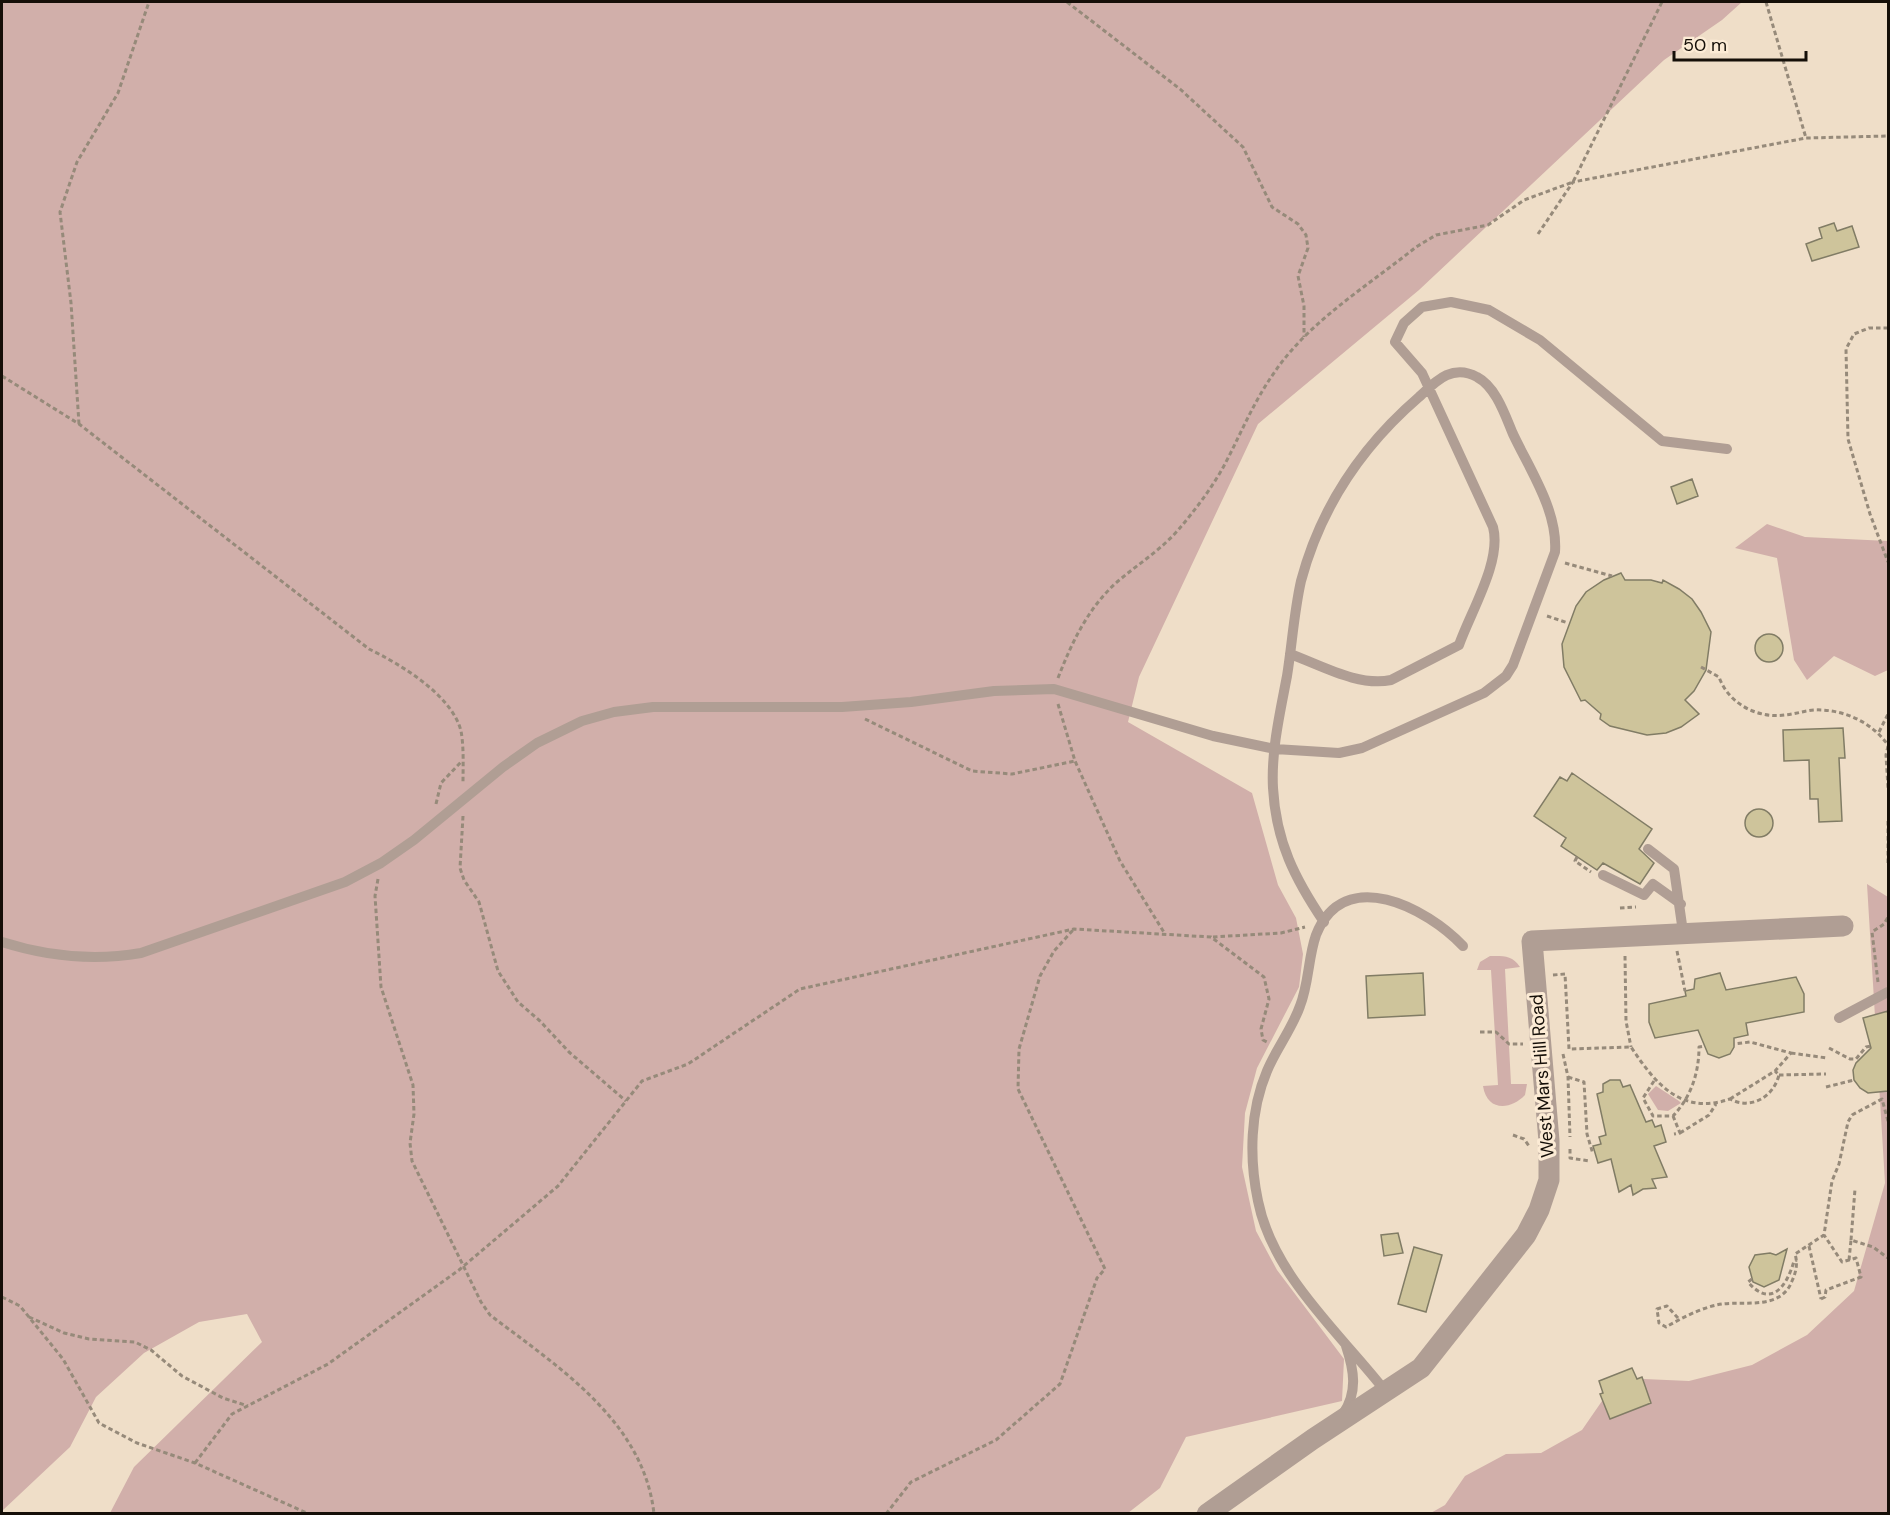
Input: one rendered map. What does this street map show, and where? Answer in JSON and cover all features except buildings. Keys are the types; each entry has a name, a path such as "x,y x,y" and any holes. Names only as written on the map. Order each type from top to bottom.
{"street":[{"name":"West Mars Hill Road","path":"1207,1514 1236,1491 1421,1368 1526,1235 1539,1210 1549,1180 1549,1141 1532,941 1680,938 1843,926"}],"lane":[{"path":"1290,654 1365,681 1391,680 1459,645 1491,566 1495,537 1422,374 1395,342 1404,323 1422,307 1435,303 1473,305 1489,310 1540,340 1662,441 1727,448"},
{"path":"2,942 82,957 112,958 141,953 309,897 381,863 537,744 582,721 614,712 653,707 842,707 911,702 994,691 1054,689 1081,695 1181,727 1275,749 1339,753 1362,748 1484,693 1506,676 1513,665 1555,552 1554,526 1499,403 1488,385 1477,376 1459,373 1436,378 1389,423 1348,473 1308,558 1301,583 1275,749 1273,788 1284,847 1297,881 1324,922"},
{"path":"1648,849 1674,869 1681,904 1680,938"},
{"path":"1603,875 1644,895 1653,884 1681,904"},
{"path":"1386,1392 1287,1268 1269,1236 1258,1203 1251,1151 1257,1103 1266,1072 1299,1009 1309,981 1317,934 1324,922 1342,903 1368,898 1386,899 1430,917 1463,946"},
{"path":"1839,1018 1885,994"},
{"path":"1337,1423 1346,1411 1354,1387 1353,1367 1344,1340"}],"path":[{"path":"79,424 71,303 60,212 77,162 118,93 149,2"},
{"path":"1067,2 1179,89 1243,147 1272,207 1298,224 1306,235 1308,248 1299,276 1304,306 1304,337"},
{"path":"1538,234 1573,182 1662,2"},
{"path":"1766,2 1806,138"},
{"path":"1165,934 1120,861 1075,761 1054,689 1072,641 1089,613 1117,582 1147,561 1179,530 1226,463 1249,411 1260,394 1277,368 1304,337 1416,247 1436,235 1488,225 1524,200 1573,182 1806,138 1840,135 1888,136"},
{"path":"1888,328 1869,328 1854,334 1846,349 1848,439 1888,562"},
{"path":"2,376 79,424 369,649 402,665 451,709 461,731 464,799 460,868 464,880 479,902 498,971 518,1002 540,1021 569,1052 626,1101"},
{"path":"1563,563 1612,576"},
{"path":"1542,614 1568,623"},
{"path":"1701,667 1719,677 1723,690 1737,703 1755,711 1783,716 1820,710 1835,711 1849,715 1879,732 1888,745 1886,755 1888,788"},
{"path":"842,707 972,771 1012,774 1075,761"},
{"path":"1879,732 1888,714"},
{"path":"429,828 441,783 462,761"},
{"path":"1888,821 1888,866"},
{"path":"381,863 375,896 380,937 380,977 413,1085 414,1114 410,1143 412,1161 481,1302 490,1315 581,1384 619,1427 644,1469 652,1492 654,1514"},
{"path":"1620,908 1643,906"},
{"path":"1885,994 1872,932 1884,924 1888,917"},
{"path":"195,1463 232,1414 328,1364 464,1265 558,1186 642,1081 688,1064 800,989 1074,929 1211,937 1281,933 1324,922"},
{"path":"886,1514 911,1482 996,1440 1060,1384 1097,1278 1105,1269 1018,1089 1019,1049 1040,976 1054,951 1074,929"},
{"path":"1211,937 1264,976 1269,999 1261,1029 1263,1040 1278,1050"},
{"path":"1680,938 1685,991"},
{"path":"1625,945 1625,997 1631,1047 1654,1081 1687,1101 1716,1104 1730,1100 1775,1071 1791,1053"},
{"path":"1547,975 1565,974 1569,1048 1631,1047"},
{"path":"1480,1032 1496,1032 1509,1044 1525,1044"},
{"path":"1734,1044 1750,1042 1791,1053 1827,1058"},
{"path":"1654,1081 1643,1098 1653,1116 1673,1116 1687,1101 1697,1071 1699,1047 1705,1046"},
{"path":"1829,1048 1850,1059 1856,1059 1866,1047 1871,1046"},
{"path":"1562,1049 1568,1077 1570,1158 1589,1161"},
{"path":"1775,1071 1779,1075 1826,1074"},
{"path":"1730,1100 1740,1105 1755,1103 1772,1092 1779,1075"},
{"path":"1568,1077 1584,1082 1587,1134 1593,1154"},
{"path":"1826,1087 1854,1080"},
{"path":"1809,1246 1821,1299 1825,1297 1826,1290 1861,1278 1856,1258 1842,1262 1824,1235 1832,1181 1852,1115 1882,1099 1888,1121"},
{"path":"1674,1134 1680,1133 1709,1115 1716,1104"},
{"path":"1673,1116 1680,1133"},
{"path":"1513,1135 1524,1139 1531,1153"},
{"path":"1849,1260 1855,1189"},
{"path":"1790,1256 1824,1235"},
{"path":"1851,1240 1873,1247 1888,1258"},
{"path":"1678,1318 1667,1306 1657,1309 1656,1317 1662,1326 1666,1327 1678,1318 1722,1304 1771,1301 1781,1296 1789,1289 1797,1260 1795,1254"},
{"path":"1752,1279 1748,1282 1754,1289 1767,1294 1776,1292 1783,1288 1794,1261 1797,1260"},
{"path":"2,1298 20,1306 63,1359 99,1423 137,1443 195,1463 309,1514"},
{"path":"28,1317 64,1333 89,1339 135,1342 151,1350 182,1376 223,1398 248,1406"}],"shaded area":[{"path":"2,2 1742,2 1722,20 1664,60 1419,290 1258,424 1139,677 1128,722 1252,793 1278,885 1296,918 1303,954 1299,987 1257,1068 1245,1113 1242,1167 1256,1231 1277,1270 1344,1359 1342,1401 1186,1437 1160,1488 1128,1513 110,1513 134,1467 262,1342 247,1314 199,1322 144,1353 96,1397 70,1447 2,1511"},
{"path":"1767,524 1805,537 1888,541 1888,670 1875,676 1834,656 1807,680 1794,660 1777,558 1735,548"},
{"path":"1867,884 1888,897 1888,1513 1429,1514 1445,1505 1465,1476 1506,1454 1541,1453 1582,1430 1602,1401 1644,1379 1689,1381 1752,1365 1807,1335 1854,1291 1885,1183"},
{"path":"1490,956 1511,958 1520,967 1505,969 1511,1084 1527,1084 1525,1095 1507,1106 1494,1104 1489,1100 1483,1086 1498,1085 1491,970 1477,970 1480,962"},
{"path":"1656,1086 1681,1103 1668,1111 1658,1110 1648,1094"}]}
